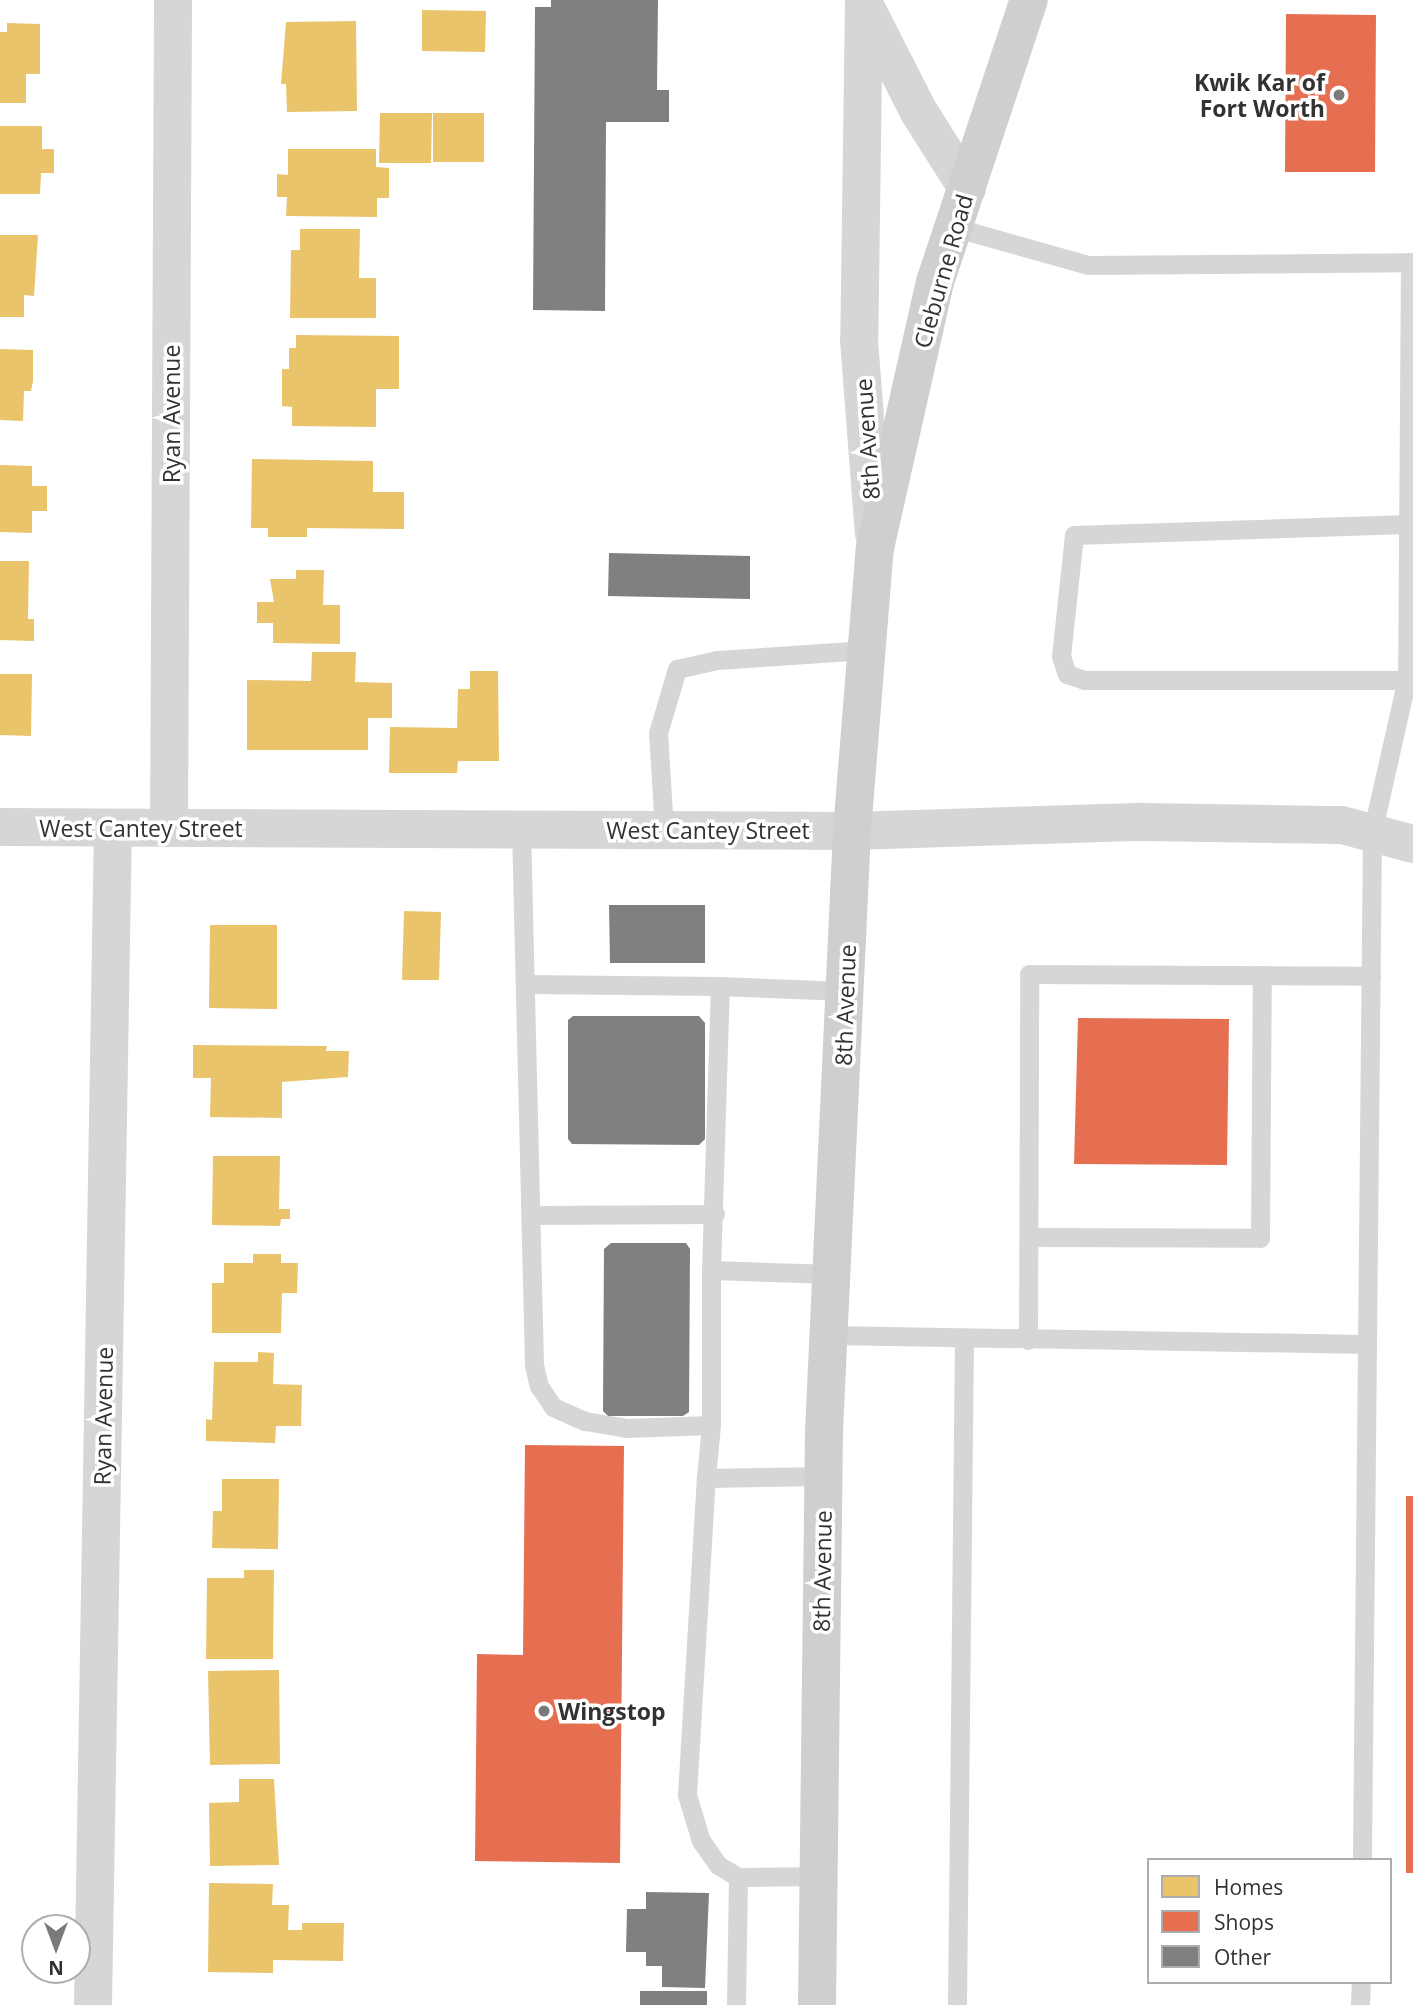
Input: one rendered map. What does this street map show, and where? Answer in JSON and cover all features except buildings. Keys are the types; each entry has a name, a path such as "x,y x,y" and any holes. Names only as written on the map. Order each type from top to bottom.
{"main road":[{"name":"Cleburne Road","path":"875,548 935,282 1029,0"},
{"name":"8th Avenue","path":"817,2005 824,1476 852,831 875,548"}],"street":[{"name":"Ryan Avenue","path":"169,828 173,0"},
{"name":"8th Avenue","path":"864,3 919,112 967,188"},
{"name":"8th Avenue","path":"864,3 859,340 875,548"},
{"name":"West Cantey Street","path":"0,827 852,831 1143,822 1342,825 1413,844"},
{"name":"Ryan Avenue","path":"93,2005 113,828"}],"lane":[{"path":"953,227 1088,265 1411,262 1408,524 1410,679 1372,833 1362,1858"},
{"path":"1408,524 1074,535 1061,656 1067,674 1084,680 1410,679"},
{"path":"664,830 658,733 677,669 717,660 867,650"},
{"path":"521,829 534,1365 539,1386 553,1407 585,1421 626,1428 710,1425"},
{"path":"1028,1340 1029,974 1371,976"},
{"path":"1029,1237 1260,1238 1262,975"},
{"path":"525,984 720,986 845,991"},
{"path":"720,986 715,1214 711,1270 710,1425 687,1795 701,1841 719,1865 738,1877 818,1876"},
{"path":"531,1215 715,1214"},
{"path":"711,1270 833,1274"},
{"path":"830,1335 1367,1344"},
{"path":"957,2005 964,1339"},
{"path":"706,1478 824,1476"},
{"path":"736,2005 738,1877"},
{"path":"1360,2005 1361,1984"}],"place":[{"name":"Kwik Kar of Fort Worth","path":"1339,95"},
{"name":"Wingstop","path":"544,1711"}]}
